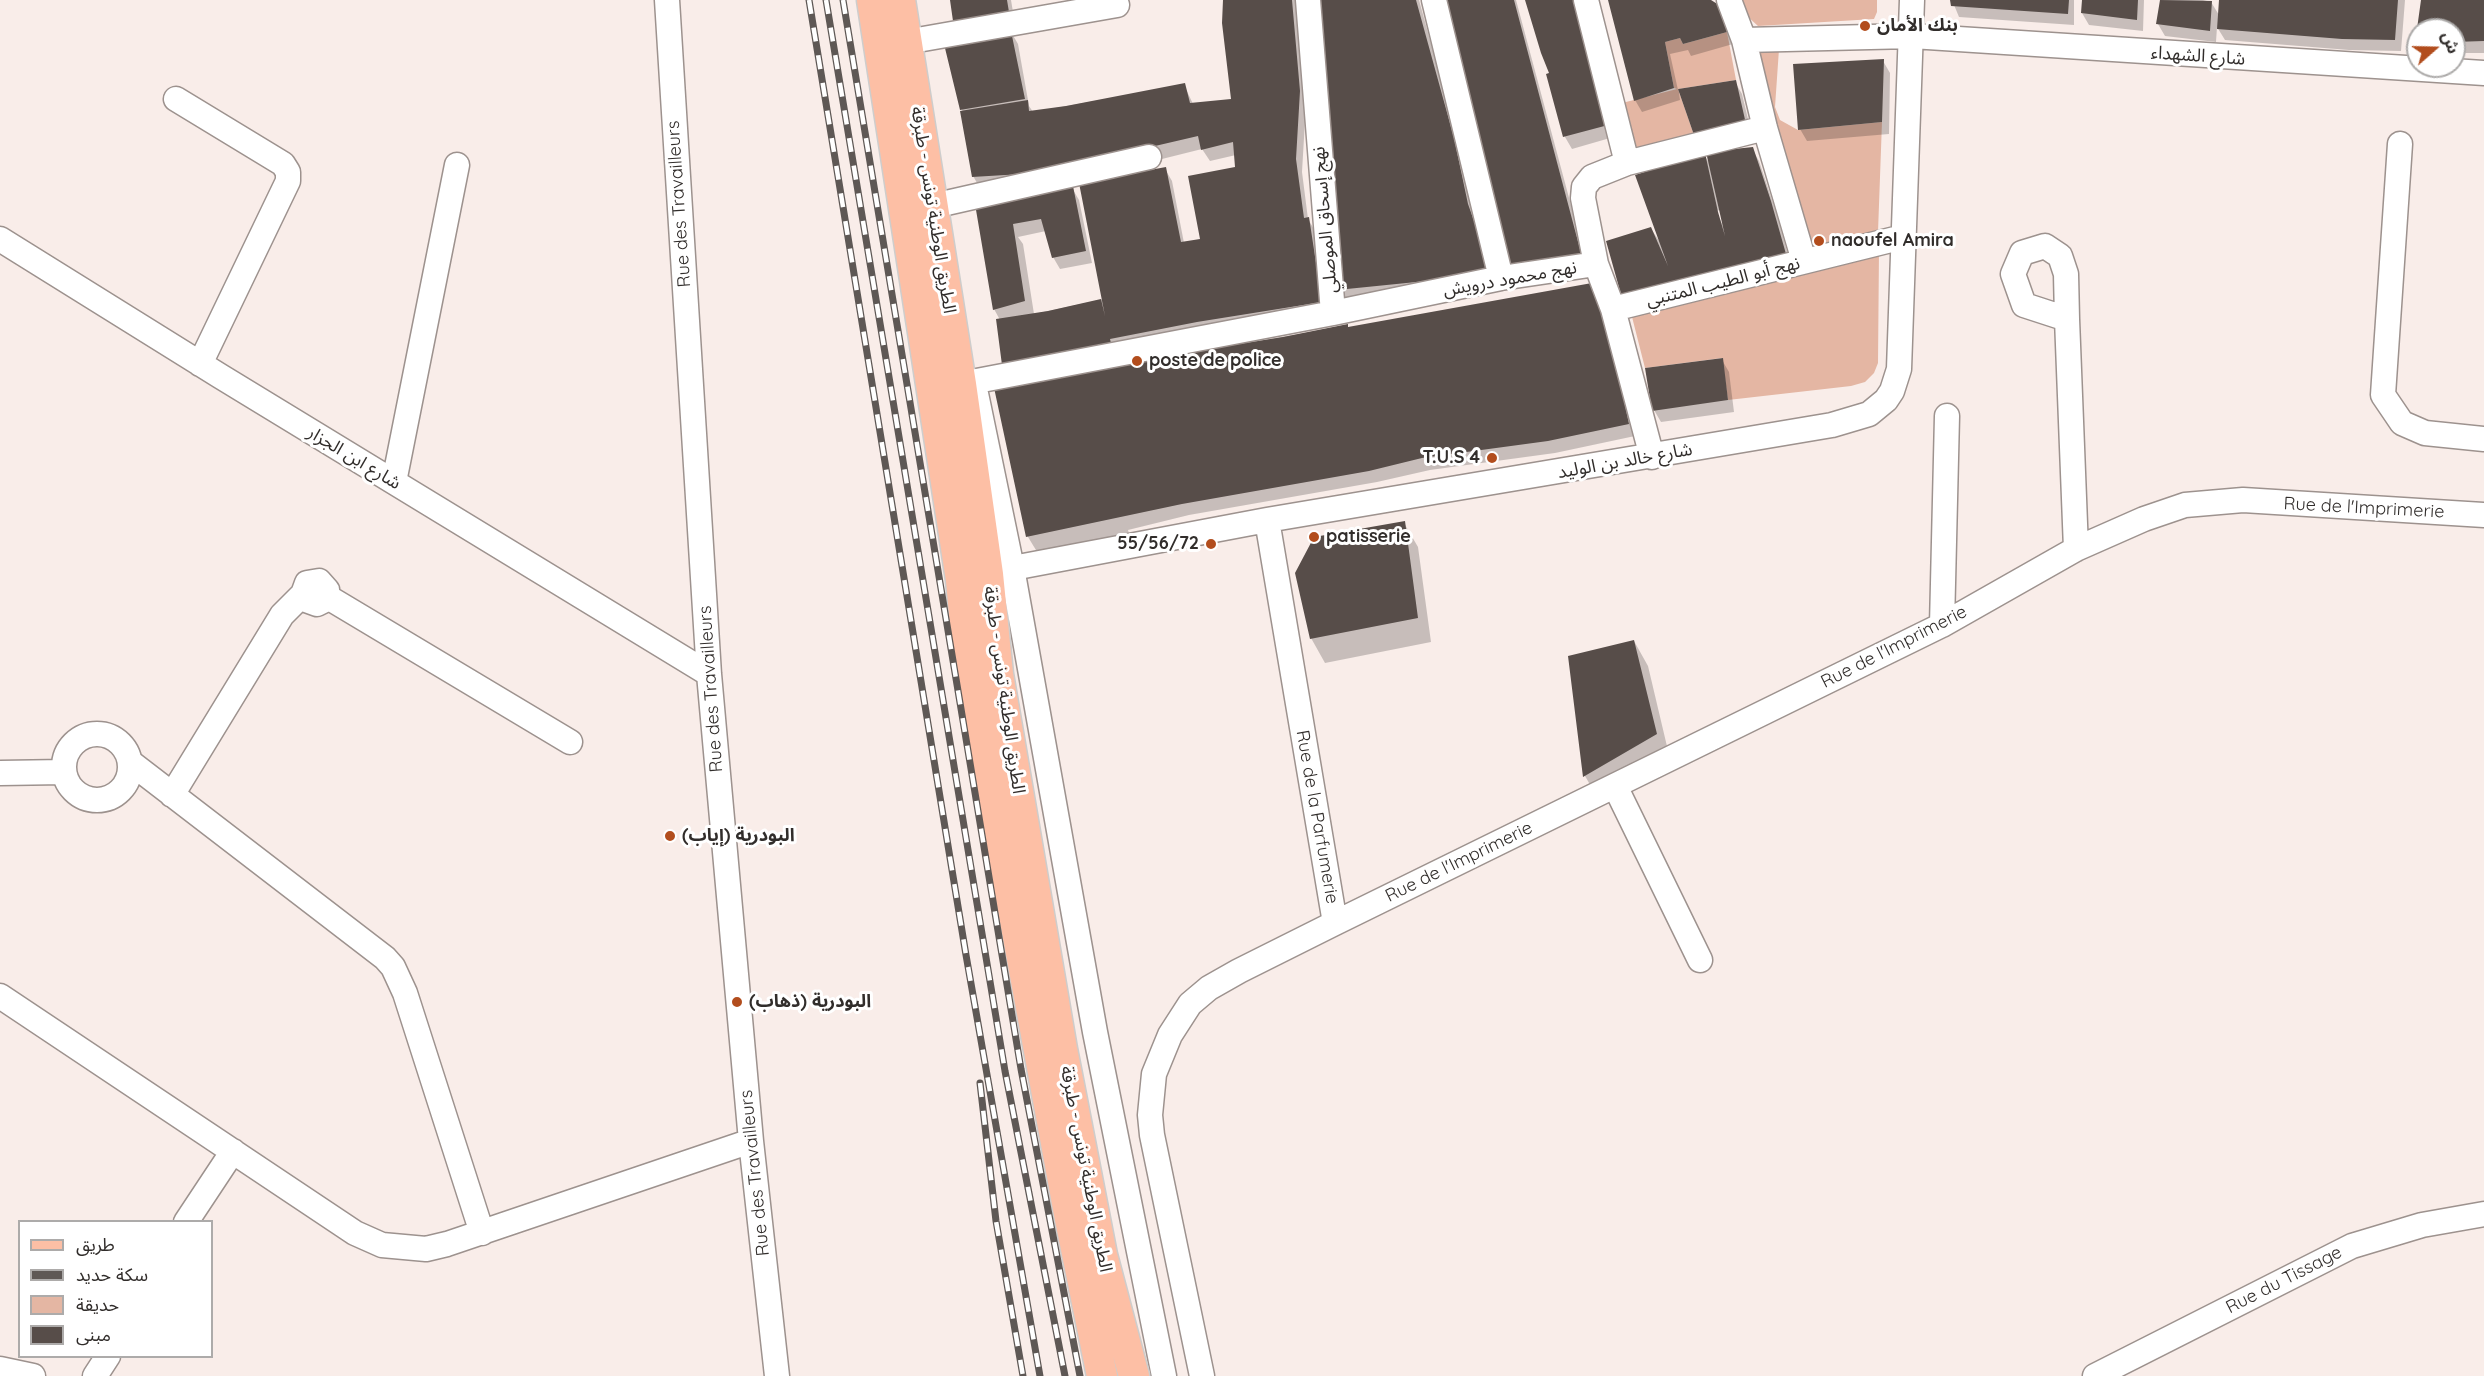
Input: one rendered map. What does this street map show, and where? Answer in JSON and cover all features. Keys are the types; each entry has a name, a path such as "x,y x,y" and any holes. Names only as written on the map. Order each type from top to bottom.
{"main road":[{"name":"الطريق الوطنية تونس - طبرقة","path":"872,0 987,574 969,671 1070,1219 1102,1376"},
{"name":"الطريق الوطنية تونس - طبرقة","path":"900,0 911,41 968,383 998,674 1062,1049 1102,1255 1134,1376"}],"street":[{"name":"Rue des Travailleurs","path":"667,0 709,674 751,1140 777,1376"},
{"path":"908,0 911,41 1117,5"},
{"name":"نهج إسحاق الموصلي","path":"968,383 1333,313 1308,0"},
{"path":"1434,0 1501,278"},
{"path":"1586,0 1627,163"},
{"path":"1729,0 1744,40 1765,128 1804,261"},
{"name":"شارع خالد بن الوليد","path":"987,574 1267,520 1832,425 1875,410 1892,391 1899,369 1912,0"},
{"name":"شارع الشهداء","path":"1744,40 1912,36 2484,74"},
{"path":"176,99 283,164 288,172 288,182 201,364"},
{"path":"1596,264 1583,198 1584,187 1598,173 1627,163 1765,128"},
{"path":"2400,144 2383,395 2402,423 2425,433 2484,440"},
{"path":"939,204 1149,157"},
{"path":"394,482 458,165"},
{"name":"نهج أبو الطيب المتنبي","path":"1613,309 1903,237"},
{"name":"شارع ابن الجزار","path":"0,239 709,674"},
{"name":"نهج محمود درويش","path":"1333,313 1501,278 1596,264 1613,309 1652,457"},
{"path":"2067,319 2076,549"},
{"path":"1942,625 1947,416"},
{"name":"Rue de l'Imprimerie","path":"1335,923 1942,625 2076,549 2144,519 2185,505 2243,501 2484,514"},
{"name":"Rue de la Parfumerie","path":"1202,1376 1152,1135 1150,1094 1154,1074 1170,1035 1180,1018 1190,1004 1209,988 1239,970 1335,923 1267,520"},
{"path":"987,574 1095,1032 1164,1376"},
{"path":"172,795 282,615 315,595 570,742"},
{"path":"92,734 105,735 117,740 125,750 130,762 129,775 124,787 114,796 102,800 89,799 77,794 68,784 64,772 65,759 70,747 80,738 92,734"},
{"path":"130,762 385,958 393,967 405,993 482,1233"},
{"path":"0,773 64,772"},
{"path":"1615,786 1700,960"},
{"path":"0,996 355,1233 382,1245 426,1249 482,1233 751,1140"},
{"path":"187,1220 233,1151"},
{"name":"Rue du Tissage","path":"2095,1376 2309,1265 2352,1246 2422,1225 2484,1214"},
{"path":"95,1376 107,1358"},
{"path":"0,1369 33,1376"}],"green space":[{"path":"1741,0 1877,0 1877,12 1874,19 1758,26 1746,15"},
{"path":"1727,32 1736,80 1678,89 1695,138 1642,150 1637,147 1630,141 1622,103 1677,89 1674,88 1665,42 1680,38 1683,44"},
{"path":"1767,48 1779,49 1775,107 1780,120 1798,130 1882,122 1878,232 1807,249 1757,52"},
{"path":"1879,250 1878,363 1874,373 1865,382 1851,386 1728,400 1722,358 1645,368 1630,309"}],"building":[{"path":"950,0 1007,0 1009,12 953,21"},
{"path":"1223,0 1292,0 1300,91 1296,159 1304,218 1309,217 1322,302 1110,339 1111,343 1002,365 996,319 1048,311 1101,299 1105,316 1079,183 1166,167 1181,242 1200,239 1188,176 1235,167 1233,142 1201,150 1198,136 1039,173 972,177 960,111 1028,100 1029,111 1185,83 1190,103 1231,99 1222,23"},
{"path":"1316,0 1416,0 1454,138 1468,204 1492,272 1456,278 1337,290"},
{"path":"1438,0 1514,0 1581,253 1509,272"},
{"path":"1525,0 1577,0 1612,124 1563,137 1546,74 1549,73"},
{"path":"1608,0 1711,0 1722,7 1727,32 1683,44 1680,38 1665,42 1674,88 1634,101"},
{"path":"1950,0 2069,0 2068,14 1951,6"},
{"path":"2082,0 2138,0 2137,20 2081,13"},
{"path":"2160,0 2212,1 2210,31 2156,24"},
{"path":"2219,0 2398,0 2395,40 2342,39 2217,29"},
{"path":"2421,0 2484,0 2484,41 2466,42 2466,18 2418,18"},
{"path":"1011,31 1025,99 960,110 944,44"},
{"path":"1884,59 1882,122 1798,130 1793,64"},
{"path":"1736,80 1746,124 1695,138 1678,89"},
{"path":"1753,147 1786,254 1622,298 1606,241 1651,227 1668,266 1635,175 1705,153 1725,236 1706,152"},
{"path":"1073,186 1086,251 1052,258 1041,219 1013,224 1025,301 993,310 975,204"},
{"path":"1592,283 1616,363 1629,424 1548,441 1422,458 1369,471 1182,504 1026,537 993,383 1283,337 1348,324 1348,327"},
{"path":"1723,358 1728,400 1652,411 1645,368"},
{"path":"1405,521 1418,618 1310,639 1295,573 1314,537"},
{"path":"1634,640 1657,734 1583,777 1568,656"}],"railway":[{"path":"809,0 966,955 1040,1376"},
{"path":"826,0 1005,1071 1065,1376"},
{"path":"843,0 1021,1069 1080,1376"},
{"path":"980,1083 996,1221 1023,1376"}],"place":[{"name":"بنك الأمان","path":"1865,26"},
{"name":"naoufel Amira","path":"1819,241"},
{"name":"poste de police","path":"1137,361"},
{"name":"T.U.S 4","path":"1492,458"},
{"name":"patisserie","path":"1314,537"},
{"name":"55/56/72","path":"1211,544"},
{"name":"البودرية (إياب)","path":"670,836"},
{"name":"البودرية (ذهاب)","path":"737,1002"}]}
